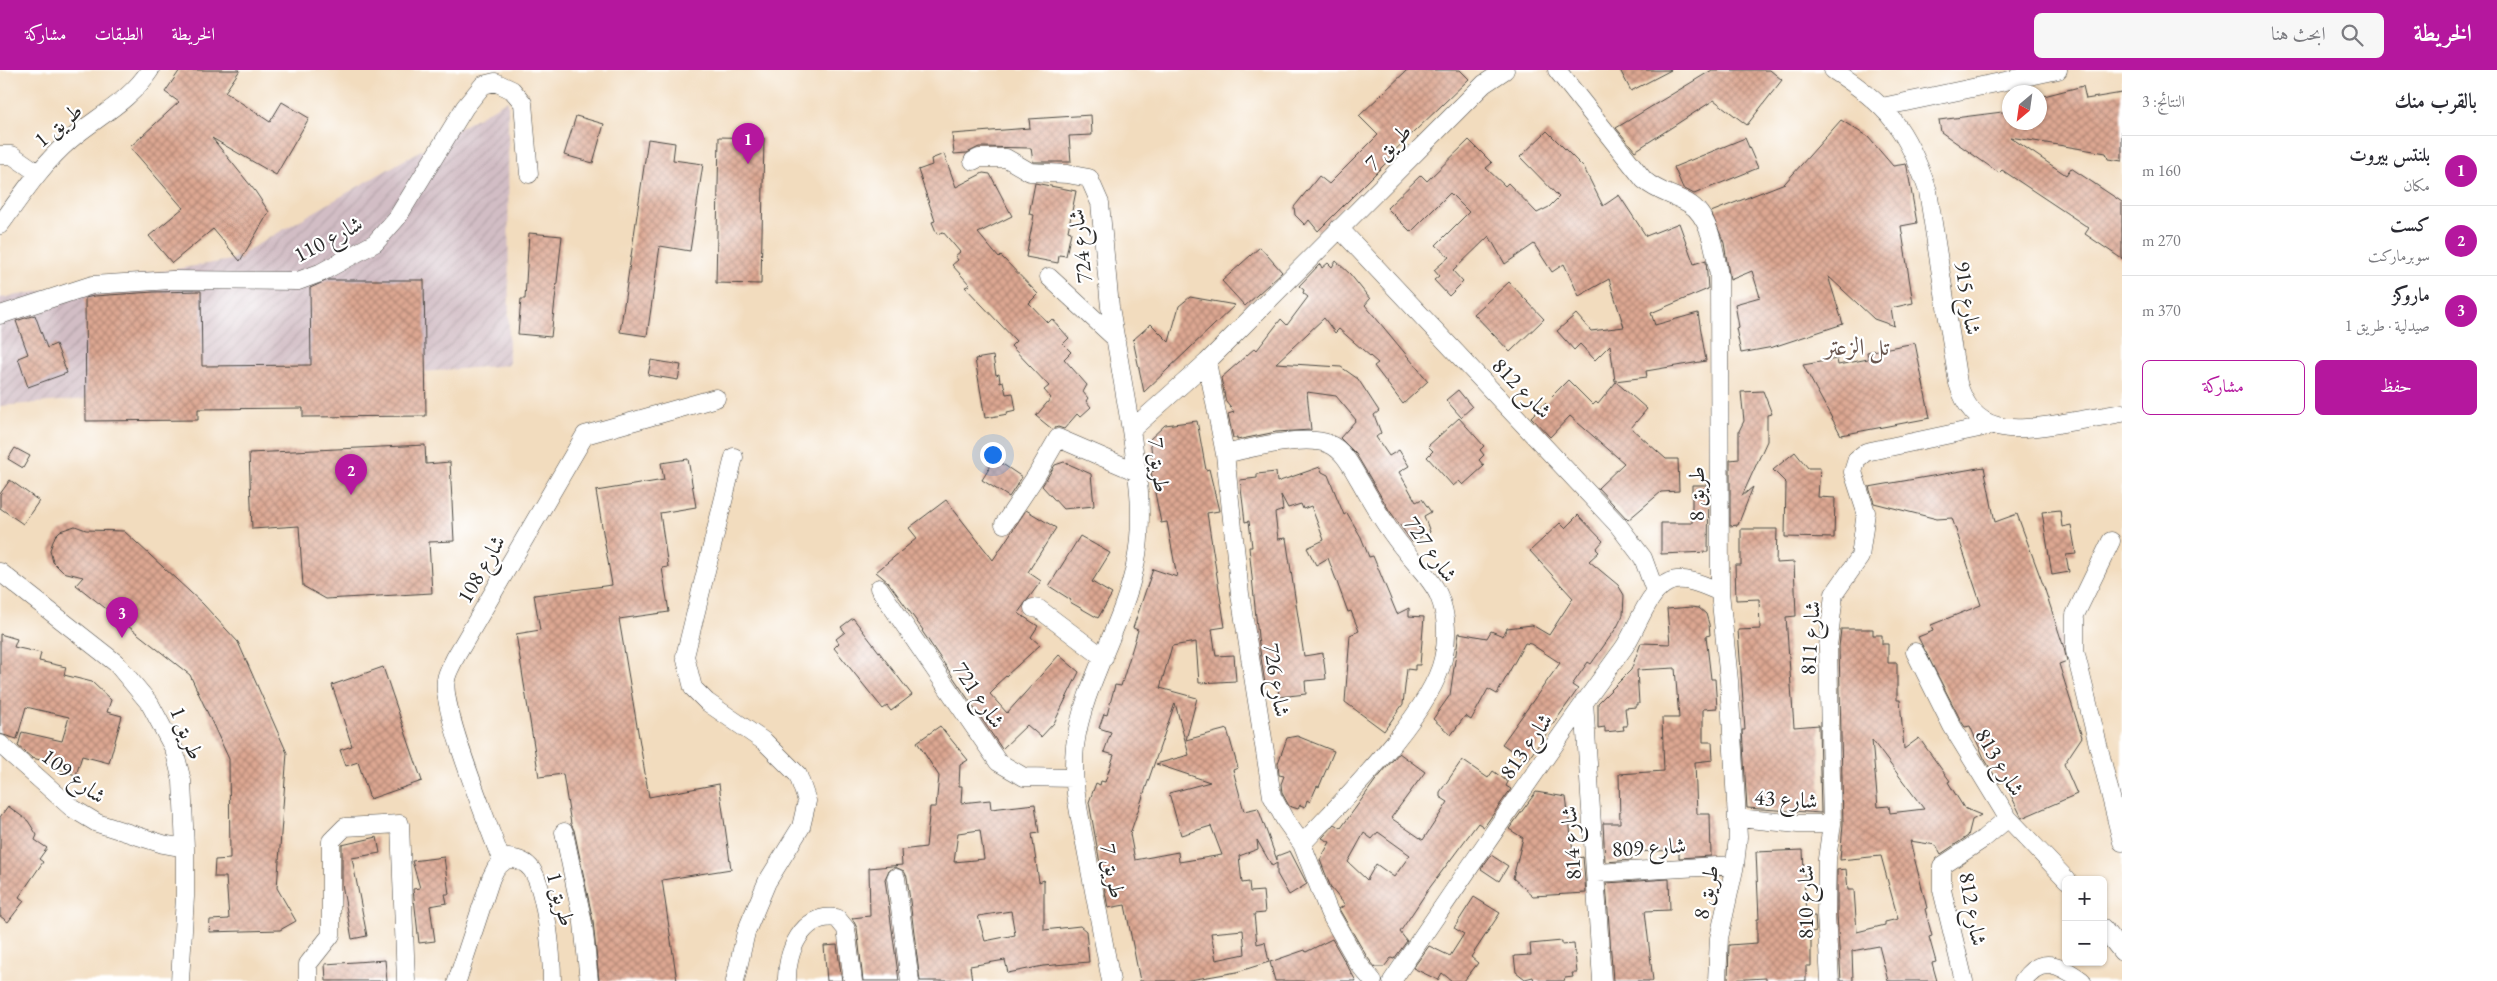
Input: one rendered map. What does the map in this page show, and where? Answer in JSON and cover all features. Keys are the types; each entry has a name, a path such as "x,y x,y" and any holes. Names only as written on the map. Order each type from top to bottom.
{"street":[{"name":"طريق 1","path":"0,225 38,173 72,139 126,99 140,85 150,70"},
{"name":"7 طريق","path":"1111,981 1073,778 1076,743 1088,698 1104,658 1135,567 1140,539 1142,504 1131,430 1207,362 1484,84 1505,70"},
{"name":"طريق 8","path":"1557,70 1644,180 1662,193 1690,204 1700,214 1710,236 1719,276 1720,592 1729,681 1738,818 1735,865 1721,925 1717,981"},
{"name":"شارع 915","path":"1833,70 1882,107 1906,136 1928,191 1962,396 1969,407 1993,425 2020,430 2122,413"},
{"path":"1882,107 2058,70"},
{"name":"شارع 110","path":"0,315 92,285 172,280 298,281 320,273 375,243 397,218 474,95 483,85 495,82 512,90 523,103 529,174"},
{"name":"طريق 1","path":"0,155 12,155 38,173"},
{"name":"شارع 724","path":"973,161 979,158 1006,158 1030,172 1067,174 1089,178 1100,203 1110,307 1131,430"},
{"name":"شارع 812","path":"1339,228 1577,479 1628,536 1643,558 1655,591"},
{"path":"1049,277 1116,339"},
{"name":"شارع 726","path":"1207,362 1225,454 1240,594 1272,796 1285,820 1302,844 1329,912 1358,963 1373,981"},
{"name":"شارع 108","path":"502,862 456,732 446,698 446,680 455,658 585,435 716,398"},
{"name":"شارع 811","path":"1832,824 1828,647 1834,594 1860,557 1866,512 1863,496 1854,479 1854,465 1862,454 1876,449 1993,425"},
{"path":"1004,524 1036,476 1058,438 1137,472"},
{"name":"شارع 727","path":"1225,454 1270,444 1308,441 1327,443 1334,447 1350,464 1401,546 1439,594 1445,616 1446,638 1443,660 1429,693 1397,738 1302,844"},
{"path":"734,457 685,656 693,688 707,702 765,742 798,775 807,801 801,827 767,882 746,932 735,981"},
{"path":"2111,541 2075,615 2074,634 2077,660 2122,842"},
{"name":"طريق 1","path":"0,572 116,663 150,704 174,748 179,765 185,848 185,896 180,981"},
{"path":"1655,591 1670,581 1680,581 1690,582 1720,592"},
{"name":"شارع 721","path":"879,588 998,762 1024,777 1073,778"},
{"name":"شارع 813","path":"1392,981 1584,701 1627,643 1655,591"},
{"path":"1033,608 1039,609 1104,658"},
{"name":"شارع 813","path":"1915,652 1952,726 2008,818 2063,876"},
{"name":"شارع 814","path":"1584,701 1602,981"},
{"name":"شارع 109","path":"0,744 72,808 97,823 164,844 185,848"},
{"name":"شارع 43","path":"1738,818 1798,824 1832,824"},
{"name":"شارع 812","path":"1964,981 1942,890 1942,866 1983,840 2008,818"},
{"path":"308,981 308,964 331,935 330,842 345,827 400,824 406,981"},
{"name":"شارع 810","path":"1830,981 1826,914 1827,860 1832,824"},
{"path":"564,832 583,923 589,981"},
{"name":"طريق 1","path":"502,862 508,858 518,859 531,869 536,878 549,932 552,981"},
{"path":"457,981 491,878 502,862"},
{"name":"شارع 809","path":"1596,873 1735,865"},
{"path":"896,878 910,981"},
{"path":"787,981 787,970 795,940 804,928 828,916 837,918 846,929 853,981"},
{"path":"2107,933 2122,952"},
{"path":"2023,981 2034,968 2050,964 2066,970 2082,981"}],"shaded area":[{"path":"508,100 509,365 0,406 0,298 231,260"}],"building":[{"path":"180,70 240,70 225,92 270,122 282,102 309,118 276,175 212,138 255,191 269,212 240,261 213,229 172,263 149,236 183,208 130,147 179,102 165,92"},
{"path":"1407,70 1460,70 1469,79 1389,156 1391,158 1318,231 1309,220 1305,225 1295,215 1294,207 1319,176 1329,184 1378,135 1359,116"},
{"path":"1620,70 1671,70 1631,91"},
{"path":"1712,70 1770,70 1782,80 1747,125 1714,100 1635,151 1616,128"},
{"path":"2083,86 2086,99 2122,93 2122,161 2108,159 2106,153 2010,137 2066,175 2071,168 2122,202 2122,259 2085,234 2089,228 2002,170 1999,173 1941,132 1939,120 2002,112 2002,130 2047,130 2047,95"},
{"path":"1091,115 1092,135 1069,136 1071,162 1033,162 1031,148 979,147 967,153 954,154 952,134 1030,128 1029,119"},
{"path":"576,116 604,124 593,163 564,155"},
{"path":"1841,120 1868,137 1893,166 1906,164 1917,223 1901,226 1913,303 1891,308 1894,326 1874,319 1828,276 1843,324 1773,347 1741,353 1736,328 1739,327 1735,304 1760,297 1752,271 1730,280 1724,243 1711,212 1785,183"},
{"path":"1547,131 1584,168 1603,206 1619,195 1646,236 1679,223 1694,264 1706,260 1708,289 1651,313 1655,325 1698,313 1706,361 1646,371 1647,377 1615,381 1610,345 1595,360 1580,344 1574,350 1557,331 1576,314 1591,331 1624,327 1609,279 1579,296 1564,264 1552,272 1534,244 1505,264 1489,236 1453,271 1463,282 1449,296 1434,280 1439,276 1434,270 1449,257 1436,245 1469,212 1450,193 1411,232 1387,208 1421,175 1427,181 1469,140 1492,163 1486,168 1505,186 1508,183 1537,213 1549,207 1559,197 1520,157"},
{"path":"719,137 764,138 761,284 716,283"},
{"path":"1745,138 1758,168 1694,194 1683,188 1674,167"},
{"path":"648,139 675,143 673,160 703,164 690,251 660,246 647,336 620,332"},
{"path":"944,154 956,187 983,173 990,174 1012,216 978,233 999,258 1001,256 1038,294 1029,303 1048,323 1052,319 1069,338 1063,344 1071,352 1064,359 1087,385 1083,392 1088,398 1086,401 1091,407 1080,417 1077,414 1064,429 1058,427 1052,429 1036,416 1051,398 1044,390 1049,386 1011,346 1016,341 965,287 970,285 952,265 958,260 955,256 960,252 943,232 937,234 932,222 935,221 918,170 932,165 931,159"},
{"path":"1035,183 1076,191 1068,231 1071,232 1066,256 1059,255 1058,263 1026,257 1034,215 1029,214"},
{"path":"529,233 562,236 551,337 518,334 521,299 525,299"},
{"path":"1260,247 1282,272 1245,306 1222,281"},
{"path":"1336,261 1350,274 1370,299 1365,305 1428,381 1403,404 1374,366 1378,363 1339,329 1335,333 1324,318 1276,363 1341,367 1358,379 1379,411 1374,415 1381,433 1376,437 1389,456 1399,450 1409,466 1399,472 1416,502 1422,499 1431,512 1424,516 1430,532 1412,542 1389,510 1356,454 1340,438 1356,420 1336,396 1307,392 1311,430 1276,432 1237,440 1237,438 1233,438 1228,414 1234,412 1226,402 1221,378 1255,348 1257,350 1281,319 1287,325 1308,297 1299,286 1320,264 1322,268 1328,263 1332,267"},
{"path":"328,280 424,280 426,416 303,417 303,408 198,409 198,420 86,421 85,298 154,292 201,291 202,366 311,365 310,288"},
{"path":"1509,282 1544,319 1510,352 1474,314"},
{"path":"1190,297 1235,305 1144,392 1133,340 1151,324 1169,342 1179,306"},
{"path":"35,315 47,348 56,344 67,373 28,387 18,358 28,354 16,321"},
{"path":"1915,343 1930,418 1841,435 1803,365 1837,359 1838,365 1868,359 1867,352"},
{"path":"993,356 996,375 999,374 1000,382 1003,381 1006,394 1013,393 1016,410 1007,412 1008,414 985,418 975,359"},
{"path":"651,360 681,365 678,380 648,375"},
{"path":"1568,380 1593,405 1596,402 1598,404 1616,382 1647,409 1631,428 1666,459 1678,459 1679,491 1661,492 1628,520 1598,488 1624,463 1570,416 1550,437 1531,417"},
{"path":"1458,390 1472,407 1461,417 1446,400"},
{"path":"1763,391 1772,414 1767,415 1767,441 1742,496 1753,487 1738,525 1730,526 1730,460 1739,459 1739,431 1744,421 1741,392"},
{"path":"1459,418 1484,446 1480,450 1484,455 1479,460 1484,466 1463,485 1459,481 1453,486 1427,457 1433,451 1428,446"},
{"path":"1197,421 1206,470 1209,469 1219,511 1207,513 1225,627 1212,629 1216,656 1234,655 1236,681 1199,683 1196,642 1172,646 1160,688 1197,698 1186,740 1227,729 1238,768 1233,770 1244,811 1258,808 1277,860 1277,856 1290,851 1307,884 1289,895 1277,874 1277,863 1272,866 1257,840 1258,849 1239,856 1242,883 1249,882 1250,892 1263,891 1265,913 1254,914 1257,944 1265,942 1269,962 1237,972 1184,981 1140,981 1125,905 1108,908 1089,802 1096,783 1100,785 1101,781 1105,782 1114,755 1104,752 1111,732 1099,728 1104,714 1107,715 1115,685 1121,686 1138,630 1133,628 1153,569 1177,577 1167,522 1161,523 1151,472 1154,471 1150,439 1165,425","holes":["1175,703 1189,755 1156,764 1210,782 1169,793 1181,835 1211,826 1222,855 1179,862 1178,852 1135,860 1130,834","1243,930 1245,954 1216,960 1211,933"]},
{"path":"425,445 426,464 450,462 454,541 429,542 432,593 326,599 303,586 299,526 252,529 249,453"},
{"path":"15,448 30,456 23,468 8,459"},
{"path":"1795,452 1808,468 1820,468 1818,497 1835,498 1834,538 1785,537 1786,483 1773,470"},
{"path":"688,459 696,507 660,513 668,567 662,568 669,612 619,619 649,797 719,784 731,869 662,880 677,981 599,981 593,921 574,830 571,824 563,774 539,777 516,634 540,630 534,595 612,585 596,491 664,480 661,463"},
{"path":"995,459 1022,477 1009,497 982,480"},
{"path":"1064,462 1091,474 1094,506 1063,509 1042,486 1055,465"},
{"path":"1320,467 1322,472 1328,475 1344,515 1347,513 1361,537 1369,557 1373,556 1397,614 1409,608 1409,616 1424,617 1420,665 1415,665 1415,670 1407,669 1403,704 1384,731 1345,702 1350,635 1359,631 1351,611 1348,612 1328,558 1316,565 1307,548 1324,540 1311,506 1303,509 1301,504 1288,508 1281,495 1283,510 1275,513 1278,539 1286,538 1304,656 1323,653 1326,679 1305,681 1306,694 1279,697 1278,683 1265,684 1258,637 1249,547 1252,547 1249,521 1245,522 1240,480 1257,478 1257,474 1276,472 1277,482"},
{"path":"1984,467 1995,522 2017,514 2044,587 2064,648 2067,661 2059,664 2082,737 2064,764 2077,794 2022,818 2004,781 1999,783 1984,758 1970,726 1965,727 1961,721 1918,637 1933,631 1931,625 1981,605 1952,518 1937,519 1874,503 1869,487"},
{"path":"10,480 39,501 23,524 0,508 0,494"},
{"path":"1692,485 1709,485 1708,552 1661,554 1661,523 1692,523"},
{"path":"946,500 993,560 1026,510 1056,528 1028,572 1041,581 1018,613 1038,626 1031,637 1040,645 996,685 997,687 990,694 1007,713 1059,655 1079,672 1054,723 1041,737 1027,725 1002,749 923,630 888,582 876,572 917,538 909,528"},
{"path":"2060,510 2062,527 2071,525 2076,554 2066,555 2069,572 2052,575 2042,512"},
{"path":"1578,515 1603,541 1596,549 1599,552 1589,561 1618,585 1624,595 1623,615 1617,627 1591,664 1588,662 1572,685 1578,689 1527,761 1502,744 1560,663 1531,644 1525,643 1497,694 1488,689 1471,720 1465,716 1451,735 1433,719 1450,695 1459,633 1487,638 1491,631 1503,636 1507,628 1532,625 1549,635 1573,598 1530,551 1560,523 1565,528"},
{"path":"75,526 86,530 124,531 203,604 238,642 287,753 277,888 296,921 280,930 209,932 210,920 229,919 226,877 214,877 215,860 230,859 229,759 190,675 76,585 83,577 63,572 53,562 50,550 55,536 60,531"},
{"path":"1741,529 1777,529 1776,563 1794,562 1796,616 1786,617 1794,727 1819,725 1821,813 1747,808 1742,730 1745,730 1738,630 1760,629 1759,599 1736,600 1735,565 1741,565"},
{"path":"1080,536 1110,553 1092,582 1112,594 1098,618 1070,602 1071,600 1049,586"},
{"path":"1699,608 1706,614 1710,635 1706,636 1711,679 1715,679 1717,708 1703,709 1703,742 1712,742 1713,760 1695,762 1697,814 1710,814 1711,856 1679,858 1679,850 1631,852 1632,860 1605,862 1603,823 1620,823 1619,774 1664,771 1662,718 1679,718 1675,668 1637,670 1639,704 1636,704 1636,707 1625,708 1627,726 1623,726 1624,730 1605,732 1605,727 1598,728 1598,703 1631,670 1641,643 1670,644 1667,609"},
{"path":"853,618 912,695 891,711 887,706 883,709 834,648 839,643 836,639 845,632 841,627"},
{"path":"1841,629 1873,629 1873,635 1882,635 1882,644 1888,644 1888,663 1897,663 1897,700 1900,700 1904,749 1919,738 1950,781 1948,782 1964,808 1981,815 1972,820 1968,836 1941,854 1936,845 1910,841 1927,908 1925,909 1932,936 1929,937 1936,962 1932,963 1937,981 1888,981 1879,946 1852,951 1853,981 1841,981 1837,914 1837,870 1846,869 1848,890 1854,890 1857,932 1885,925 1885,922 1898,919 1881,856 1840,860 1843,824 1839,647","holes":["1872,740 1924,809 1890,813 1889,806 1878,807"]},
{"path":"0,634 17,639 14,647 41,653 39,661 66,667 64,675 92,682 111,700 107,712 122,716 109,763 82,756 76,775 56,769 58,764 32,758 18,746 22,732 62,741 69,717 26,707 17,739 0,734"},
{"path":"383,667 422,781 370,799 358,762 346,766 340,750 352,746 332,685"},
{"path":"940,726 968,760 960,765 959,786 962,786 961,803 990,800 991,809 1035,804 1039,833 1032,834 1039,882 1044,880 1044,930 1080,926 1086,931 1089,962 1043,966 1008,973 1005,960 970,966 972,981 920,981 907,877 904,871 895,867 889,870 885,879 899,981 863,981 857,928 852,918 870,916 869,868 902,865 901,850 926,847 930,807 936,807 939,776 917,742","holes":["980,830 984,859 954,862 958,833","1011,911 1015,935 985,941 978,916"]},
{"path":"1297,736 1334,751 1319,787 1317,786 1310,802 1307,800 1305,807 1300,805 1298,809 1289,806 1282,793 1281,784 1284,776 1279,775 1278,763 1287,738"},
{"path":"1399,753 1425,772 1391,818 1423,840 1448,802 1440,797 1440,792 1462,760 1488,778 1493,771 1508,782 1506,786 1511,789 1484,827 1478,823 1428,890 1400,932 1407,941 1394,959 1391,958 1384,967 1375,967 1367,957 1339,909 1345,905 1331,888 1320,860 1330,842 1322,838 1335,824 1341,828 1375,781","holes":["1378,832 1410,855 1394,877 1376,864 1367,880 1348,862 1364,833 1372,839"]},
{"path":"1536,792 1566,797 1574,859 1583,857 1586,893 1533,896 1513,878 1523,838 1509,829"},
{"path":"8,806 28,821 37,835 35,840 47,848 39,859 43,862 19,897 24,901 8,922 0,916 0,817"},
{"path":"377,837 380,853 352,858 367,936 352,939 342,884 342,845"},
{"path":"1803,850 1806,916 1815,916 1816,931 1811,932 1811,966 1806,966 1806,981 1766,981 1766,978 1728,980 1729,945 1757,943 1757,919 1759,919 1756,852"},
{"path":"1491,855 1508,866 1499,881 1481,869"},
{"path":"444,857 449,894 445,894 447,903 430,906 435,941 419,943 413,889 420,888 412,861"},
{"path":"1669,879 1670,910 1645,911 1653,981 1613,981 1606,883"},
{"path":"1474,897 1500,913 1471,957 1478,963 1464,981 1452,981 1442,973 1438,980 1413,968 1429,946 1450,956 1464,934 1454,928"},
{"path":"1332,939 1356,981 1275,981 1270,962 1305,950 1306,952"},
{"path":"1562,941 1562,945 1574,944 1577,973 1572,973 1573,977 1565,978 1564,981 1534,981 1533,977 1525,979 1516,972 1514,956 1531,955 1530,944"},
{"path":"837,945 842,981 827,981 824,946"},
{"path":"385,960 387,981 326,981 325,964"}],"place":[{"name":"بلنتس بيروت","path":"748,164"},
{"name":"كست","path":"351,495"},
{"name":"ماروكز","path":"122,638"}],"district":[{"name":"تل الزعتر","path":"1857,346"}]}
